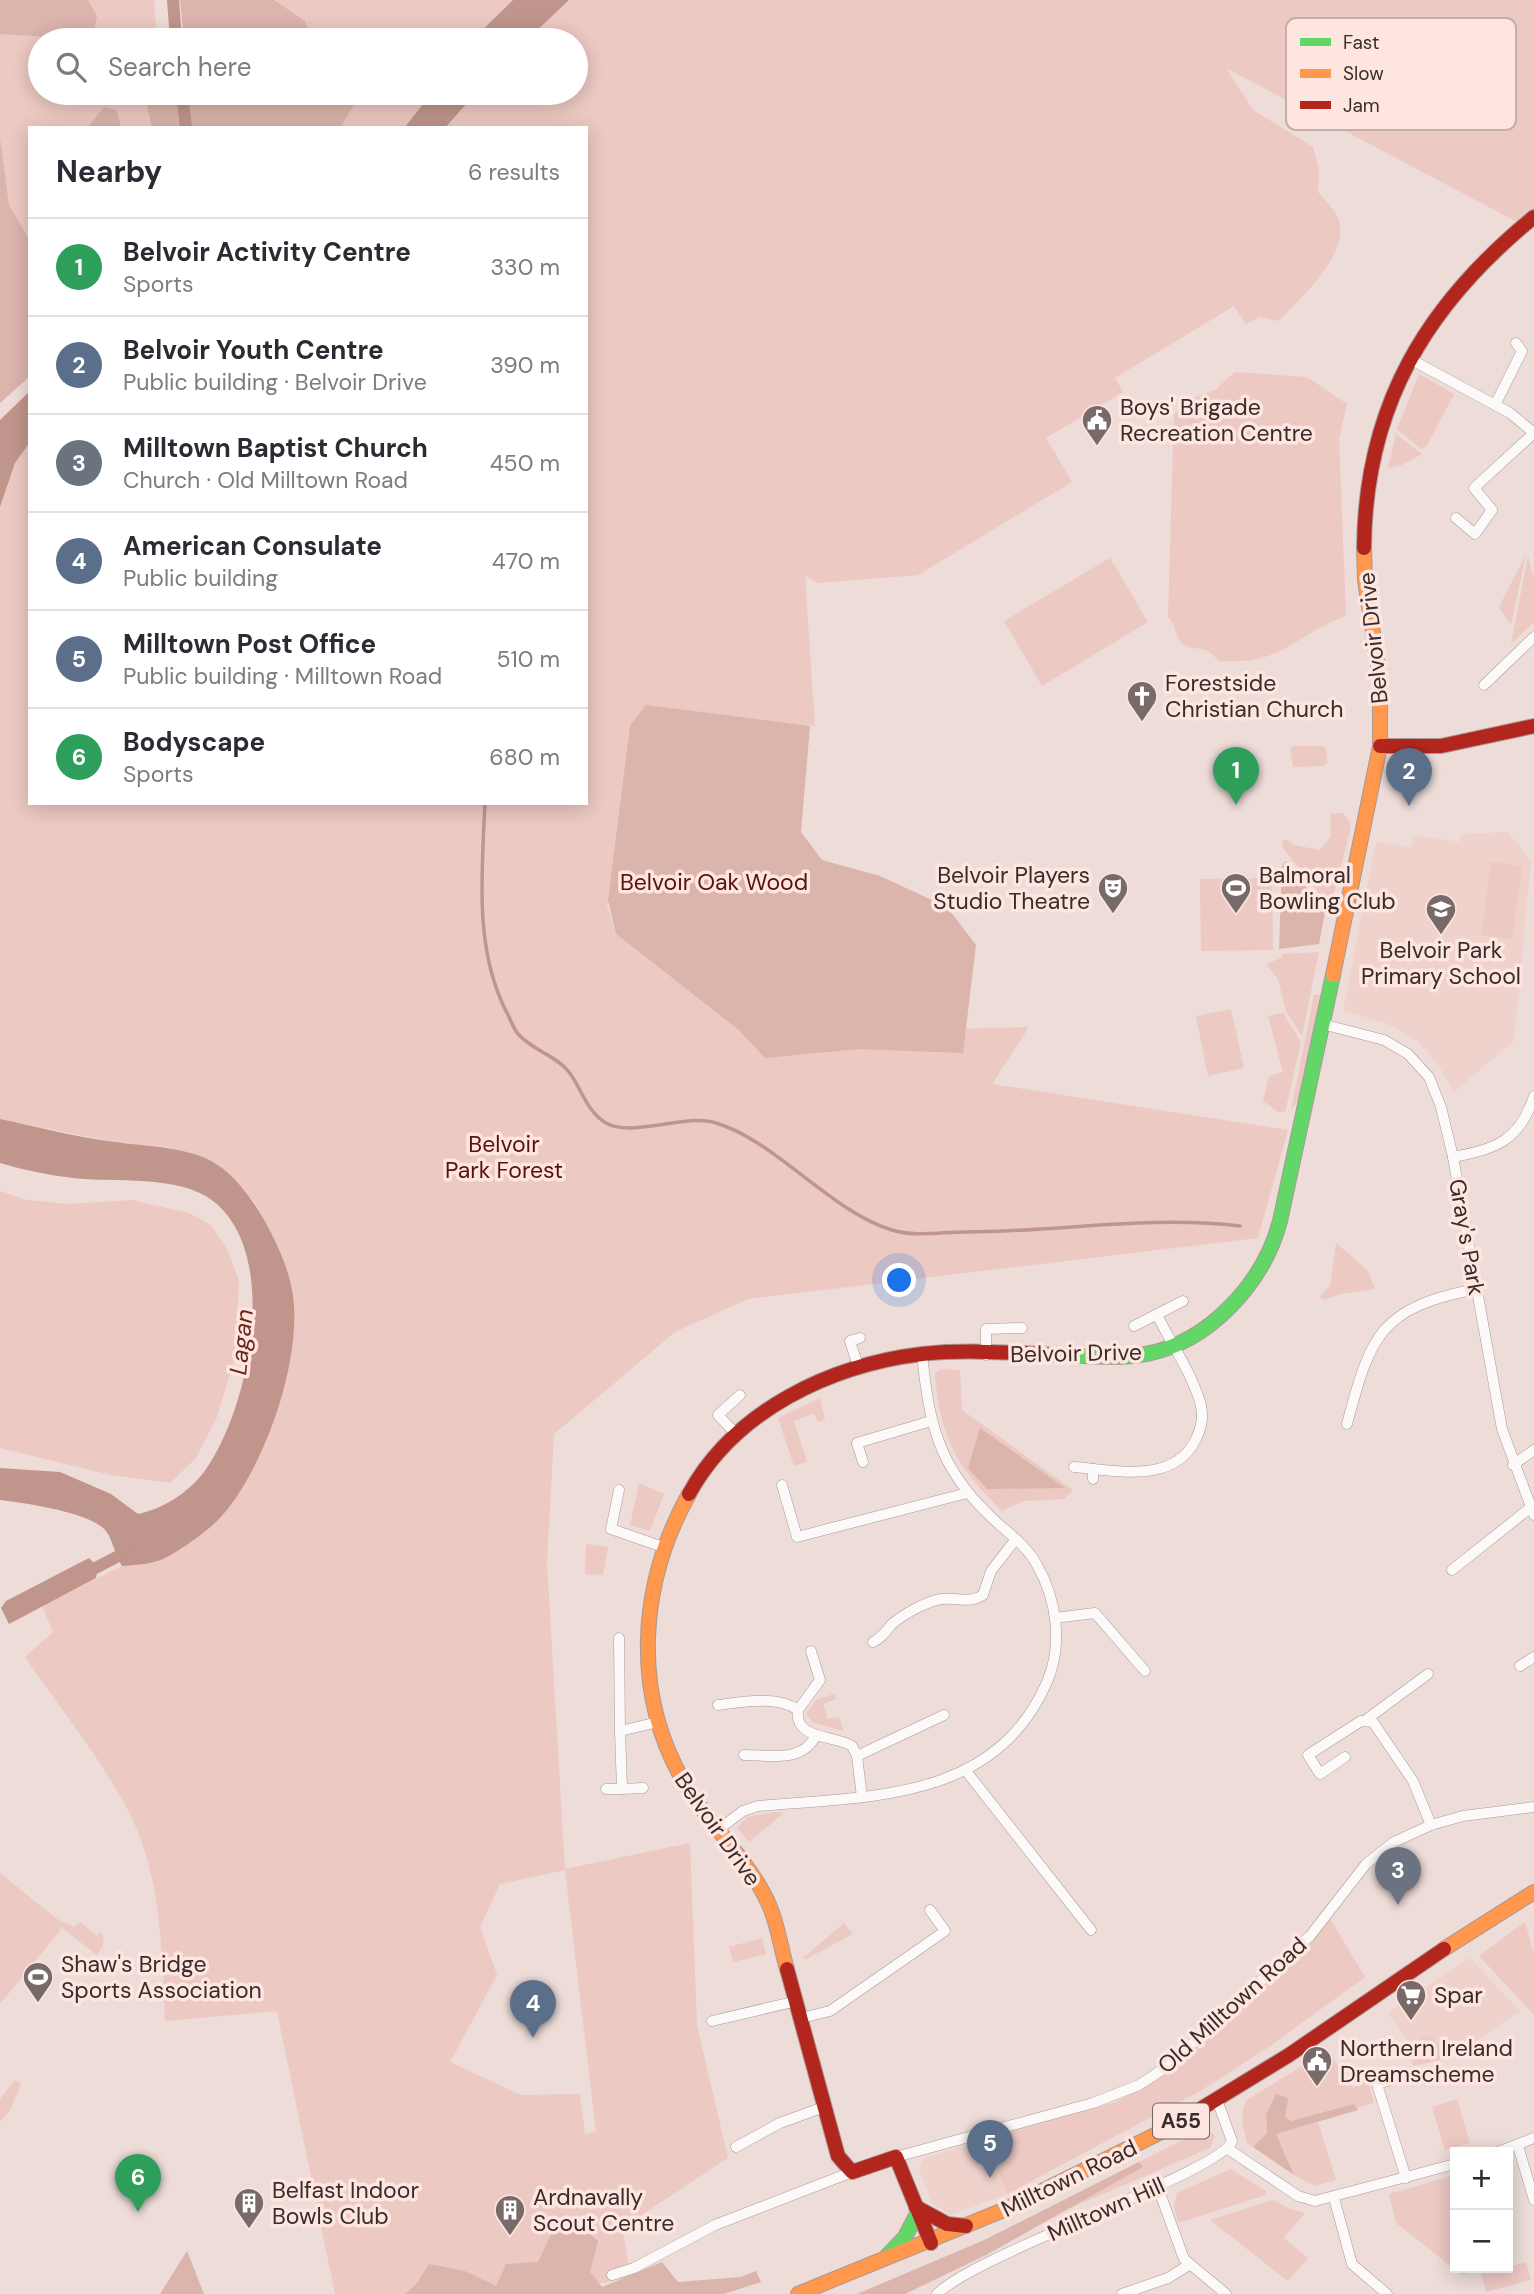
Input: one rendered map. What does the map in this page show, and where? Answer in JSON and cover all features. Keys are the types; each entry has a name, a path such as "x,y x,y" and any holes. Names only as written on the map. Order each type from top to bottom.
{"main road":[{"name":"Belvoir Drive","path":"852,2172 838,2156 770,1908 753,1874 688,1792 658,1722 650,1690 648,1621 649,1598 663,1547 680,1507 697,1479 737,1436 774,1404 795,1391 858,1367 922,1354 1136,1354 1172,1346 1229,1307 1256,1276 1269,1256 1289,1186 1380,746 1381,681 1364,571 1366,502 1378,434 1391,394 1448,297 1473,268 1534,217"},
{"path":"1380,746 1416,750 1445,748 1534,726"},
{"name":"Milltown Road","path":"798,2294 969,2227 1119,2155 1217,2100 1534,1892"},
{"path":"896,2157 931,2243"},
{"name":"Old Milltown Road","path":"852,2172 896,2157"},
{"path":"917,2210 947,2224 969,2227"},
{"path":"879,2264 895,2250 917,2210"}],"street":[{"path":"1495,405 1522,351 1516,343"},
{"path":"1410,359 1495,405 1534,433 1474,488 1492,510 1475,534 1456,518"},
{"path":"1484,685 1534,637"},
{"name":"Gray's Park","path":"1322,1024 1362,1032 1384,1040 1408,1054 1429,1077 1441,1107 1452,1157 1502,1429 1532,1512"},
{"path":"1452,1157 1485,1151 1504,1141 1523,1121 1534,1096"},
{"path":"1347,1424 1373,1347 1391,1321 1403,1311 1431,1299 1476,1289"},
{"path":"1134,1326 1183,1301"},
{"path":"1073,1467 1093,1474 1157,1470 1178,1461 1194,1444 1202,1411 1157,1315"},
{"path":"986,1355 986,1329 1022,1328"},
{"path":"858,1367 850,1341 860,1338"},
{"path":"719,1829 743,1811 758,1806 862,1797 921,1788 966,1771 1012,1736 1036,1704 1054,1659 1055,1618 1052,1603 1037,1563 1016,1539 967,1493 947,1465 931,1421 922,1354"},
{"path":"737,1436 718,1415 740,1395"},
{"path":"863,1462 857,1443 931,1421"},
{"path":"1513,1465 1534,1450"},
{"path":"782,1485 797,1538 967,1493"},
{"path":"619,1490 611,1529 663,1547"},
{"path":"1452,1570 1532,1512"},
{"path":"873,1642 884,1637 902,1616 931,1602 948,1599 970,1600 983,1595 990,1571 1016,1539"},
{"path":"1055,1618 1095,1613 1144,1671"},
{"path":"619,1638 622,1789"},
{"path":"811,1651 820,1680 798,1710 799,1722 816,1735 846,1742 858,1756 862,1797"},
{"path":"1520,1666 1534,1657"},
{"path":"1345,1757 1320,1774 1308,1755 1367,1719 1428,1674"},
{"path":"718,1705 752,1701 790,1704 798,1710"},
{"path":"858,1756 944,1714"},
{"path":"1367,1719 1373,1722 1413,1781 1431,1825"},
{"path":"620,1731 658,1722"},
{"path":"744,1755 797,1755 808,1748 816,1735"},
{"path":"966,1771 1090,1930"},
{"path":"606,1789 643,1788"},
{"name":"Old Milltown Road","path":"896,2157 1093,2103 1139,2085 1179,2056 1310,1936 1366,1864 1394,1842 1431,1825 1481,1812 1534,1807"},
{"path":"802,2018 830,2011 945,1931 930,1910"},
{"path":"712,2021 797,2001"},
{"path":"1402,2077 1377,2084 1406,2178"},
{"path":"1217,2100 1229,2126 1232,2141 1228,2149 1298,2196 1315,2201 1450,2165"},
{"path":"736,2147 780,2123 824,2107"},
{"path":"1513,2148 1534,2138"},
{"path":"1518,2147 1534,2200"},
{"name":"Milltown Hill","path":"937,2294 946,2285 979,2268 1192,2171 1228,2149"},
{"name":"Old Milltown Road","path":"612,2275 634,2268 715,2225 852,2172"},
{"path":"1157,2185 1189,2265 1226,2294"},
{"path":"1334,2197 1353,2264 1387,2294"},
{"path":"1122,2294 1168,2278 1189,2265"}],"shaded area":[{"path":"513,0 569,0 540,28 484,28"},
{"path":"422,105 465,105 447,126 406,126"},
{"path":"28,393 28,445 15,463 0,507 0,420"},
{"name":"Belvoir Park Primary School","path":"1508,832 1531,861 1514,1041 1454,1092 1439,1066 1418,1041 1386,1023 1343,1011 1376,842 1411,847 1413,835 1460,842 1461,834"},
{"path":"0,1119 86,1137 185,1151 211,1161 246,1192 268,1226 284,1262 293,1296 292,1351 265,1444 236,1497 220,1518 188,1544 161,1560 122,1566 106,1531 98,1524 56,1510 0,1500 0,1468 60,1472 111,1494 138,1514 166,1504 191,1486 204,1472 220,1445 245,1373 251,1334 252,1294 247,1257 234,1225 213,1201 199,1192 164,1183 64,1177 0,1163"},
{"path":"89,1558 98,1567 96,1578 9,1624 1,1608 6,1601"},
{"path":"1470,1958 1520,2011 1449,2059 1430,2034 1410,2045 1388,2013"},
{"path":"985,2138 1007,2194 951,2215 932,2203 919,2169 923,2159"}],"green space":[{"path":"0,0 154,0 156,28 28,28 28,105 163,105 164,126 28,126 28,378 0,403"},
{"path":"0,0 88,0 97,16 94,28 28,28 28,36 0,34"},
{"path":"180,0 274,0 305,21 307,28 183,28"},
{"path":"182,0 513,0 484,28 184,28"},
{"name":"Belvoir Park Forest","path":"569,0 1534,0 1534,210 1517,222 1343,130 1516,130 1516,18 1286,18 1286,100 1226,68 1253,110 1313,147 1319,170 1318,192 1337,215 1340,232 1338,246 1331,260 1311,288 1279,321 1260,317 1246,324 1234,306 1115,378 1123,392 1046,438 1072,482 918,575 818,583 805,576 815,726 645,710 636,721 607,905 616,934 746,1035 1029,1027 992,1084 1288,1130 1258,1238 748,1299 675,1332 554,1434 547,1563 565,1869 690,1843 697,2025 728,2158 622,2228 631,2277 546,2294 335,2294 277,2011 165,2021 157,1909 146,1854 136,1828 101,1765 25,1657 53,1632 42,1606 122,1566 156,1562 219,1519 274,1238 255,1203 238,1183 168,1147 114,1142 0,1119 0,507 15,463 28,445 28,805 588,805 588,126 447,126 465,105 588,105 588,28 540,28","holes":["565,1870 596,2132 585,2134 580,2094 521,2095 450,2062 497,1975 480,1927 500,1884"]},
{"path":"147,105 354,105 341,126 152,126"},
{"path":"193,105 422,105 406,126 197,126"},
{"path":"104,107 117,110 121,126 89,126"},
{"path":"0,138 9,205 28,238 28,378 0,403"},
{"path":"1235,372 1307,377 1347,404 1339,439 1346,616 1274,654 1241,661 1219,661 1205,650 1181,642 1168,617 1174,414 1188,400 1215,390"},
{"path":"1419,374 1454,394 1426,447 1421,449 1397,429"},
{"path":"1396,434 1422,454 1402,465 1388,468"},
{"path":"1526,554 1511,625 1499,607"},
{"path":"1528,556 1534,578 1534,622 1511,644"},
{"path":"1110,558 1148,622 1042,686 1004,621"},
{"name":"Belvoir Oak Wood","path":"646,705 810,726 801,832 822,860 880,876 947,907 976,945 963,1053 858,1049 765,1058 739,1030 616,934 608,900 630,726"},
{"path":"1293,746 1323,746 1326,749 1327,763 1324,766 1293,767 1290,749"},
{"path":"1343,813 1350,822 1350,831 1332,900 1324,899 1282,847 1282,842 1286,839 1294,845 1320,850 1331,836 1330,814"},
{"path":"1286,861 1325,912 1319,944 1279,949 1282,865"},
{"path":"1491,862 1522,866 1512,939 1481,935"},
{"name":"Balmoral Bowling Club","path":"1272,878 1273,950 1201,951 1200,879"},
{"path":"1319,952 1302,1036 1286,1011 1278,979 1266,964 1281,958 1283,954"},
{"path":"1314,995 1320,995 1310,1056 1302,1090 1291,1110"},
{"path":"1231,1009 1244,1068 1208,1076 1196,1016"},
{"path":"1283,1013 1301,1042 1285,1112 1278,1112 1263,1101 1269,1076 1283,1072 1268,1016"},
{"path":"0,1191 27,1200 68,1204 132,1200 189,1213 211,1225 228,1251 239,1281 235,1357 217,1417 196,1458 170,1483 111,1475 0,1448"},
{"path":"1336,1243 1368,1271 1375,1289 1340,1294 1324,1300 1320,1297 1330,1285"},
{"path":"940,1369 960,1370 962,1410 1073,1490 1064,1499 1024,1501 1002,1511 962,1465 947,1434 937,1396 935,1374"},
{"path":"820,1398 825,1419 818,1422 814,1413 794,1421 807,1462 794,1466 778,1418"},
{"path":"980,1428 1065,1488 987,1489 968,1468"},
{"path":"639,1483 664,1494 650,1531 630,1525"},
{"path":"586,1544 608,1547 603,1575 585,1574"},
{"path":"834,1694 836,1699 823,1704 828,1719 839,1717 844,1731 814,1723 806,1714 816,1700"},
{"path":"784,1813 749,1842 737,1828 747,1817"},
{"path":"0,1873 57,1919 74,1927 80,1922 97,1936 101,1932 104,1942 97,1955 62,1928 0,2004"},
{"path":"1330,1919 1365,1977 1273,2044 1202,2090 1007,2194 985,2138 1116,2102 1159,2079 1266,1984"},
{"path":"1525,1922 1534,1954 1534,2015 1479,1956"},
{"path":"844,1923 853,1934 806,1959 803,1958"},
{"path":"762,1938 766,1954 733,1962 729,1947"},
{"path":"1430,2034 1448,2058 1413,2066 1409,2045"},
{"path":"1320,2054 1325,2062 1332,2057 1353,2088 1368,2081 1374,2103 1356,2108 1354,2105 1291,2121 1285,2117 1266,2115 1267,2133 1253,2147 1247,2143 1242,2116 1247,2100 1305,2064 1308,2066 1314,2062 1313,2058"},
{"path":"15,2080 21,2084 10,2110 0,2122 0,2099"},
{"path":"1276,2094 1288,2098 1285,2117 1291,2121 1354,2104 1358,2110 1276,2134 1294,2175 1253,2147 1267,2133 1266,2115"},
{"path":"1457,2099 1470,2143 1445,2150 1432,2107"},
{"path":"1318,2122 1336,2180 1315,2186 1294,2175 1276,2134"},
{"path":"1207,2128 1215,2136 1210,2148 1066,2210 1142,2167 1139,2162"},
{"path":"1139,2162 1143,2167 986,2255 905,2294 857,2294 982,2241"},
{"path":"1230,2169 1266,2191 1266,2195 1178,2223 1174,2207 1177,2193"},
{"path":"1450,2176 1450,2266 1396,2223 1389,2194"},
{"path":"1273,2200 1305,2213 1284,2238 1308,2258 1288,2281 1210,2220"},
{"path":"574,2221 598,2241 590,2272 602,2287 662,2262 678,2282 741,2277 756,2271 761,2282 724,2294 405,2294 417,2283 429,2264 465,2271 496,2286 506,2264 538,2262 553,2230"},
{"path":"187,2251 204,2294 160,2294"},
{"path":"1526,2262 1531,2280 1486,2292 1481,2274 1513,2273 1513,2265"}],"waterway":[{"path":"173,0 175,28"},
{"path":"183,105 186,126"},
{"path":"485,805 482,909 489,962 496,987 518,1034 564,1066 589,1106 606,1123 630,1128 690,1121 716,1123 760,1145 825,1193 869,1221 901,1232 919,1234 1171,1222 1240,1226"},
{"path":"84,1574 130,1550"}],"traffic: fast":[{"path":"1061,1355 1125,1356 1146,1354 1169,1347 1192,1337 1212,1323 1247,1287 1261,1266 1280,1221 1333,975"},
{"path":"885,2258 905,2237 918,2212"}],"traffic: slow":[{"path":"1333,975 1380,746 1380,679 1365,580 1364,548"},
{"path":"689,1494 672,1529 660,1564 652,1601 648,1639 649,1676 656,1713 668,1749 685,1784 762,1891 773,1914 787,1969"},
{"path":"1444,1949 1534,1892"},
{"path":"798,2294 1006,2209 1171,2127"}],"traffic: jam":[{"path":"1364,548 1367,497 1376,449 1390,404 1409,362 1433,323 1462,286 1534,217"},
{"path":"1380,746 1441,746 1534,726"},
{"path":"689,1494 708,1464 732,1438 759,1416 820,1381 854,1369 922,1354 974,1352 1061,1355"},
{"path":"1171,2127 1289,2055 1444,1949"},
{"path":"787,1969 838,2156 852,2172 896,2157 931,2243"},
{"path":"916,2207 947,2224 966,2226"}],"place":[{"name":"Boys' Brigade Recreation Centre","path":"1097,447"},
{"name":"Forestside Christian Church","path":"1142,723"},
{"name":"Belvoir Activity Centre","path":"1236,805"},
{"name":"Belvoir Youth Centre","path":"1409,806"},
{"name":"Belvoir Players Studio Theatre","path":"1113,915"},
{"name":"Balmoral Bowling Club","path":"1236,915"},
{"name":"Belvoir Park Primary School","path":"1441,936"},
{"name":"Milltown Baptist Church","path":"1398,1905"},
{"name":"Shaw's Bridge Sports Association","path":"38,2004"},
{"name":"Spar","path":"1411,2022"},
{"name":"American Consulate","path":"533,2038"},
{"name":"Northern Ireland Dreamscheme","path":"1317,2088"},
{"name":"Milltown Post Office","path":"990,2178"},
{"name":"Bodyscape","path":"138,2212"},
{"name":"Belfast Indoor Bowls Club","path":"249,2230"},
{"name":"Ardnavally Scout Centre","path":"510,2237"}],"water label":[{"name":"Lagan","path":"241,1342"}]}
